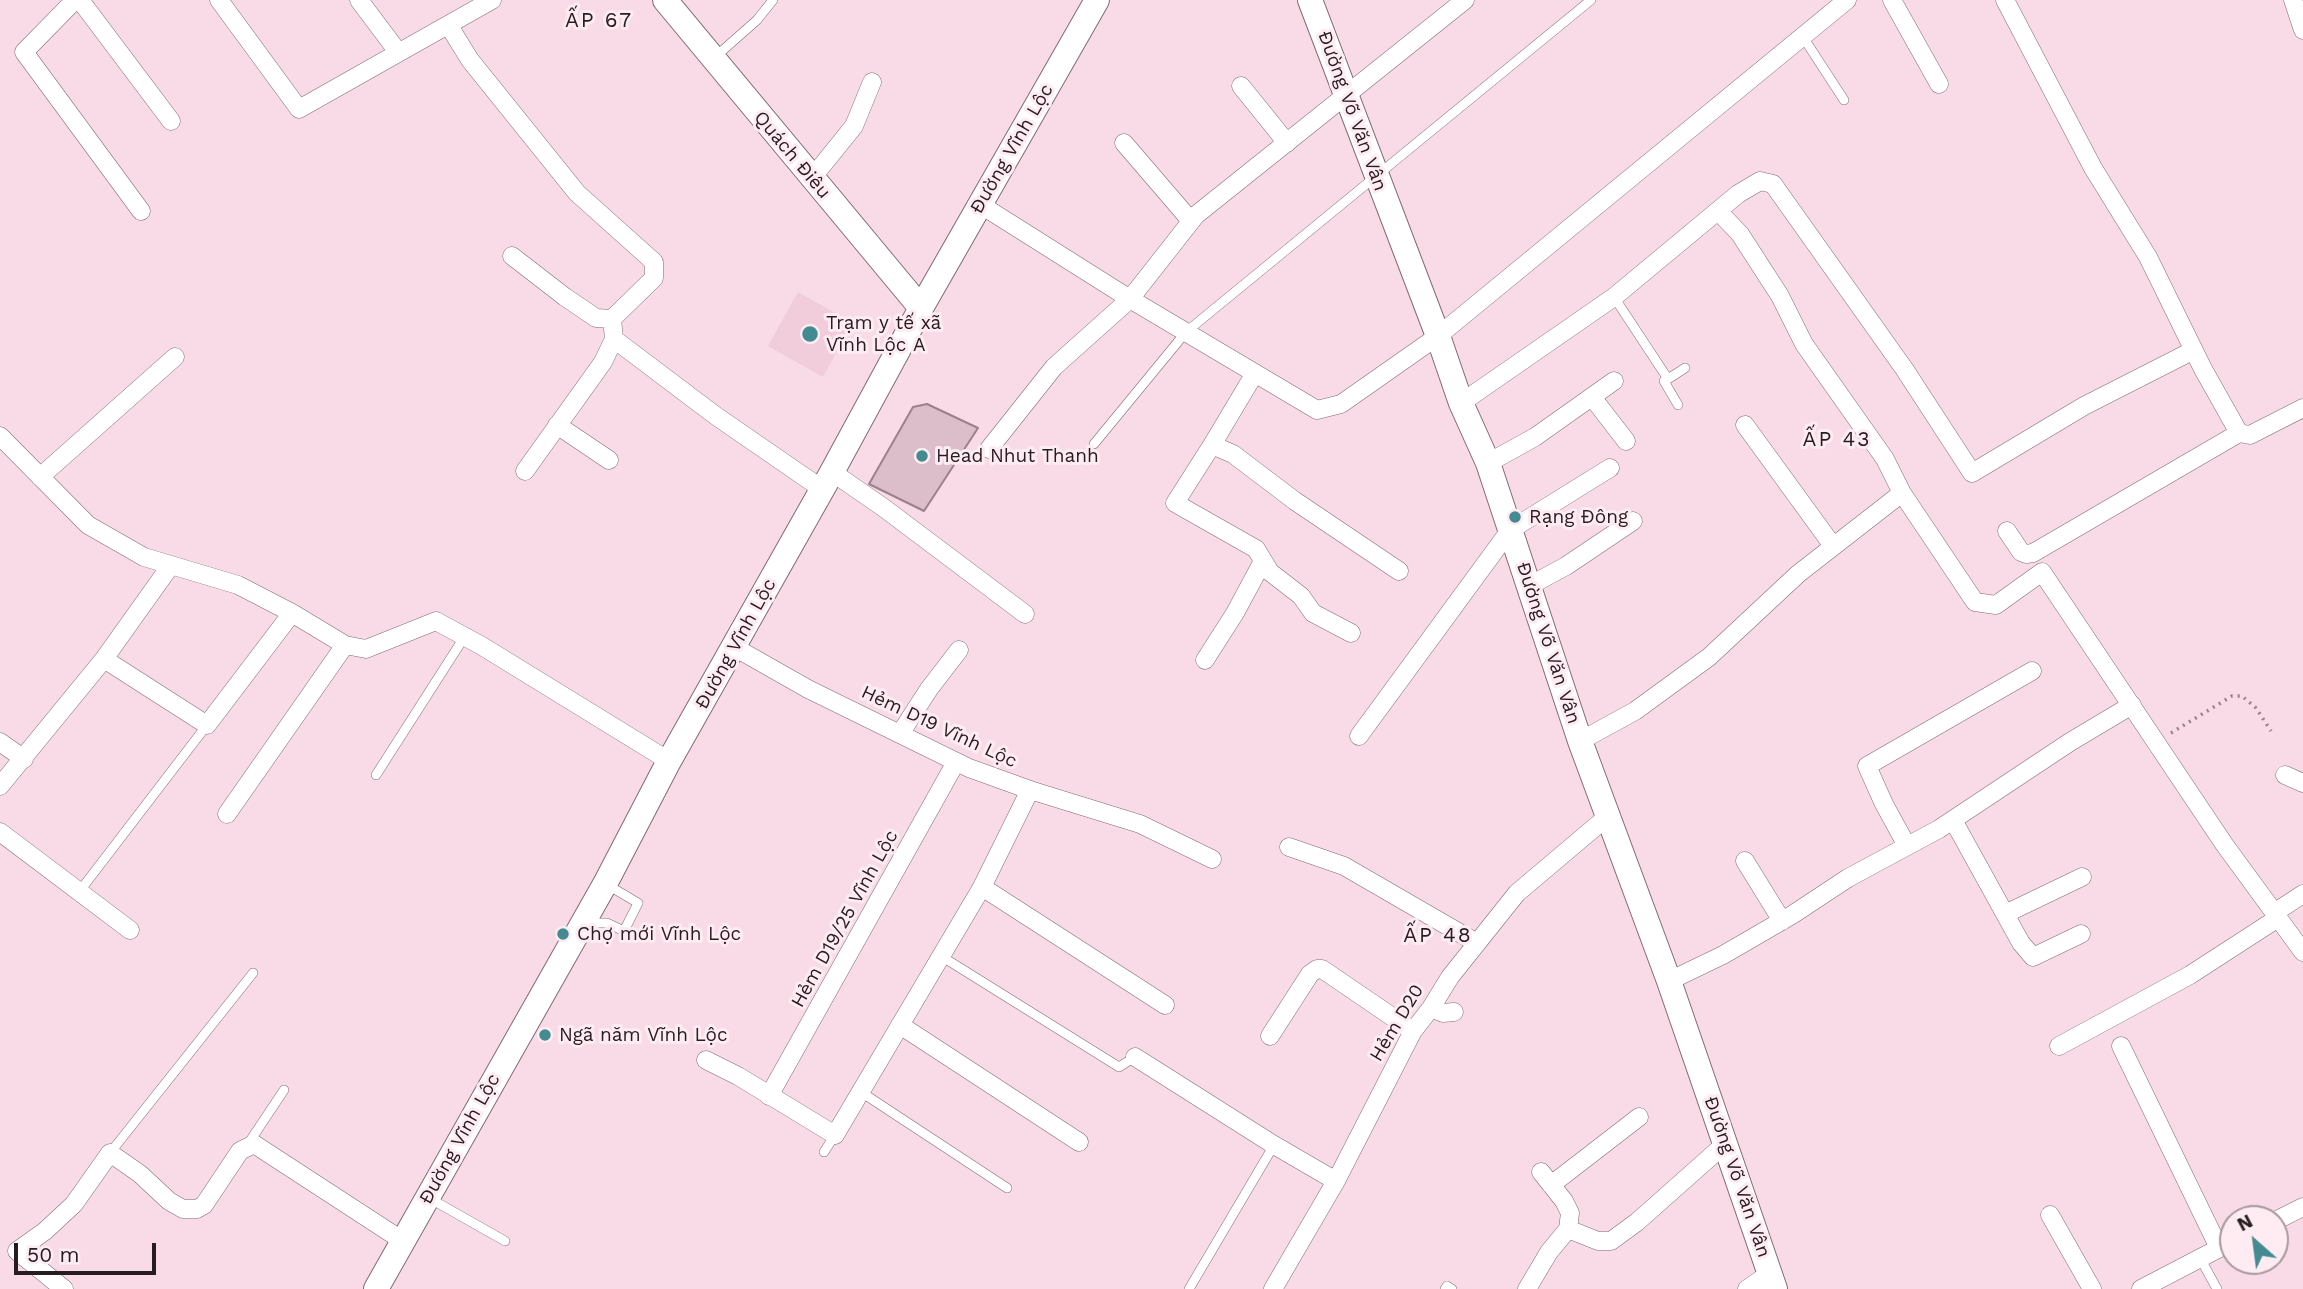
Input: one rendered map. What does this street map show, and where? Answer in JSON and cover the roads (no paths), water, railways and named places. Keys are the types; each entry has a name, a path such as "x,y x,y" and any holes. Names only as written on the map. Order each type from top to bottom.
{"main road":[{"name":"Quách Điêu","path":"664,0 920,309"},
{"name":"Đường Vĩnh Lộc","path":"376,1289 581,922 605,884 669,761 827,481 920,309 1097,0"},
{"name":"Đường Võ Văn Vân","path":"1310,0 1461,403 1488,463 1580,741 1669,981 1772,1281"}],"street":[{"path":"141,211 24,52 77,0 171,121"},
{"path":"219,0 299,109 449,26 462,7 492,0"},
{"path":"359,0 398,52"},
{"path":"989,449 1054,367 1130,299 1191,221 1465,0"},
{"path":"981,205 1130,299 1317,410 1341,404 1438,336 1847,0"},
{"path":"1892,0 1939,84"},
{"path":"2005,0 2093,168 2148,257 2239,433"},
{"path":"2293,0 2303,30"},
{"path":"449,26 470,60 577,193 654,262 654,278 612,319"},
{"path":"812,178 854,126 872,82"},
{"path":"1241,86 1287,143"},
{"path":"1124,143 1191,221"},
{"path":"1461,403 1614,297 1718,211 1760,181 1773,184 1905,370 1972,473 2084,406 2194,350"},
{"path":"1718,211 1740,234 1780,296 1804,344 1885,458 1902,493 1975,602 1996,605 2042,572 2224,844 2303,952"},
{"path":"512,256 596,317 612,319"},
{"path":"525,471 603,362 614,339 612,319"},
{"path":"614,339 716,416 827,481 884,508 1025,614"},
{"path":"40,477 175,357"},
{"path":"1255,373 1175,503 1256,549 1270,572 1301,596 1313,613 1351,634"},
{"path":"1488,463 1535,437 1614,381"},
{"path":"1592,397 1626,441"},
{"path":"2007,531 2021,552 2033,553 2239,433 2250,435 2303,408"},
{"path":"557,425 608,460"},
{"path":"1745,425 1833,546"},
{"path":"0,436 88,525 144,556 238,584 345,645 366,649 436,621 466,636 669,761"},
{"path":"1212,445 1233,454 1295,501 1399,570"},
{"path":"1359,736 1510,530 1609,468"},
{"path":"1580,741 1635,711 1709,657 1798,574 1902,493"},
{"path":"1529,586 1566,566 1633,521"},
{"path":"1205,660 1235,613 1263,561"},
{"path":"0,786 103,659 171,565"},
{"path":"103,659 207,725 292,613"},
{"path":"227,814 345,645"},
{"name":"Hẻm D19 Vĩnh Lộc","path":"734,647 808,689 956,762 1030,790 1140,824 1212,859"},
{"path":"900,734 929,689 959,650"},
{"path":"1907,846 1867,766 2032,671"},
{"path":"1669,981 1723,955 1848,878 1953,820 2015,777 2132,705"},
{"path":"0,742 24,759"},
{"name":"Hẻm D19/25 Vĩnh Lộc","path":"769,1096 956,762"},
{"path":"2285,775 2303,783"},
{"path":"706,1060 835,1135 982,887 1030,790"},
{"name":"Hẻm D20","path":"1273,1289 1336,1181 1413,1031 1443,1011 1450,978 1517,894 1607,817"},
{"path":"1953,820 2021,943 2033,957 2081,934"},
{"path":"0,832 130,930"},
{"path":"1289,847 1344,866 1477,943"},
{"path":"1745,861 1782,921"},
{"path":"2005,914 2082,877"},
{"path":"982,887 1165,1005"},
{"path":"2059,1045 2190,975 2276,916 2303,894"},
{"path":"1270,1036 1310,974 1317,969 1322,969 1413,1031"},
{"path":"900,1025 1079,1142"},
{"path":"2121,1046 2219,1232"},
{"path":"1135,1056 1274,1145 1336,1181"},
{"path":"1527,1289 1549,1252 1568,1229 1570,1213 1546,1179 1639,1118"},
{"path":"1568,1229 1598,1241 1611,1241 1637,1222 1726,1143"},
{"path":"64,1289 17,1251 74,1204 110,1153 140,1174 169,1201 183,1209 197,1209 204,1205 240,1151 254,1144 403,1241"},
{"path":"2050,1215 2092,1289"},
{"path":"2141,1289 2219,1248"},
{"path":"1747,1289 1772,1281"}],"lane":[{"path":"713,60 757,20 773,0"},
{"path":"1094,444 1186,332 1591,0"},
{"path":"1803,37 1844,100"},
{"path":"1614,297 1668,379"},
{"path":"1678,405 1664,381 1685,368"},
{"path":"376,775 466,636"},
{"path":"79,892 207,725"},
{"path":"581,922 607,923 624,931 638,903 605,884"},
{"path":"941,956 1119,1067 1135,1056"},
{"path":"110,1153 254,972"},
{"path":"247,1146 284,1090"},
{"path":"861,1092 1007,1188"},
{"path":"824,1152 835,1135"},
{"path":"1189,1289 1274,1145"},
{"path":"427,1198 505,1241"},
{"path":"2200,1258 2217,1289"},
{"path":"1445,1289 1447,1286 1452,1289"}],"place":[{"name":"Trạm y tế xã Vĩnh Lộc A","path":"810,334"},
{"name":"Head Nhut Thanh","path":"922,456"},
{"name":"Rạng Đông","path":"1515,517"},
{"name":"Chợ mới Vĩnh Lộc","path":"563,934"},
{"name":"Ngã năm Vĩnh Lộc","path":"545,1035"}],"district":[{"name":"ẤP 67","path":"599,21"},
{"name":"ẤP 43","path":"1837,440"},
{"name":"ẤP 48","path":"1438,936"}]}
